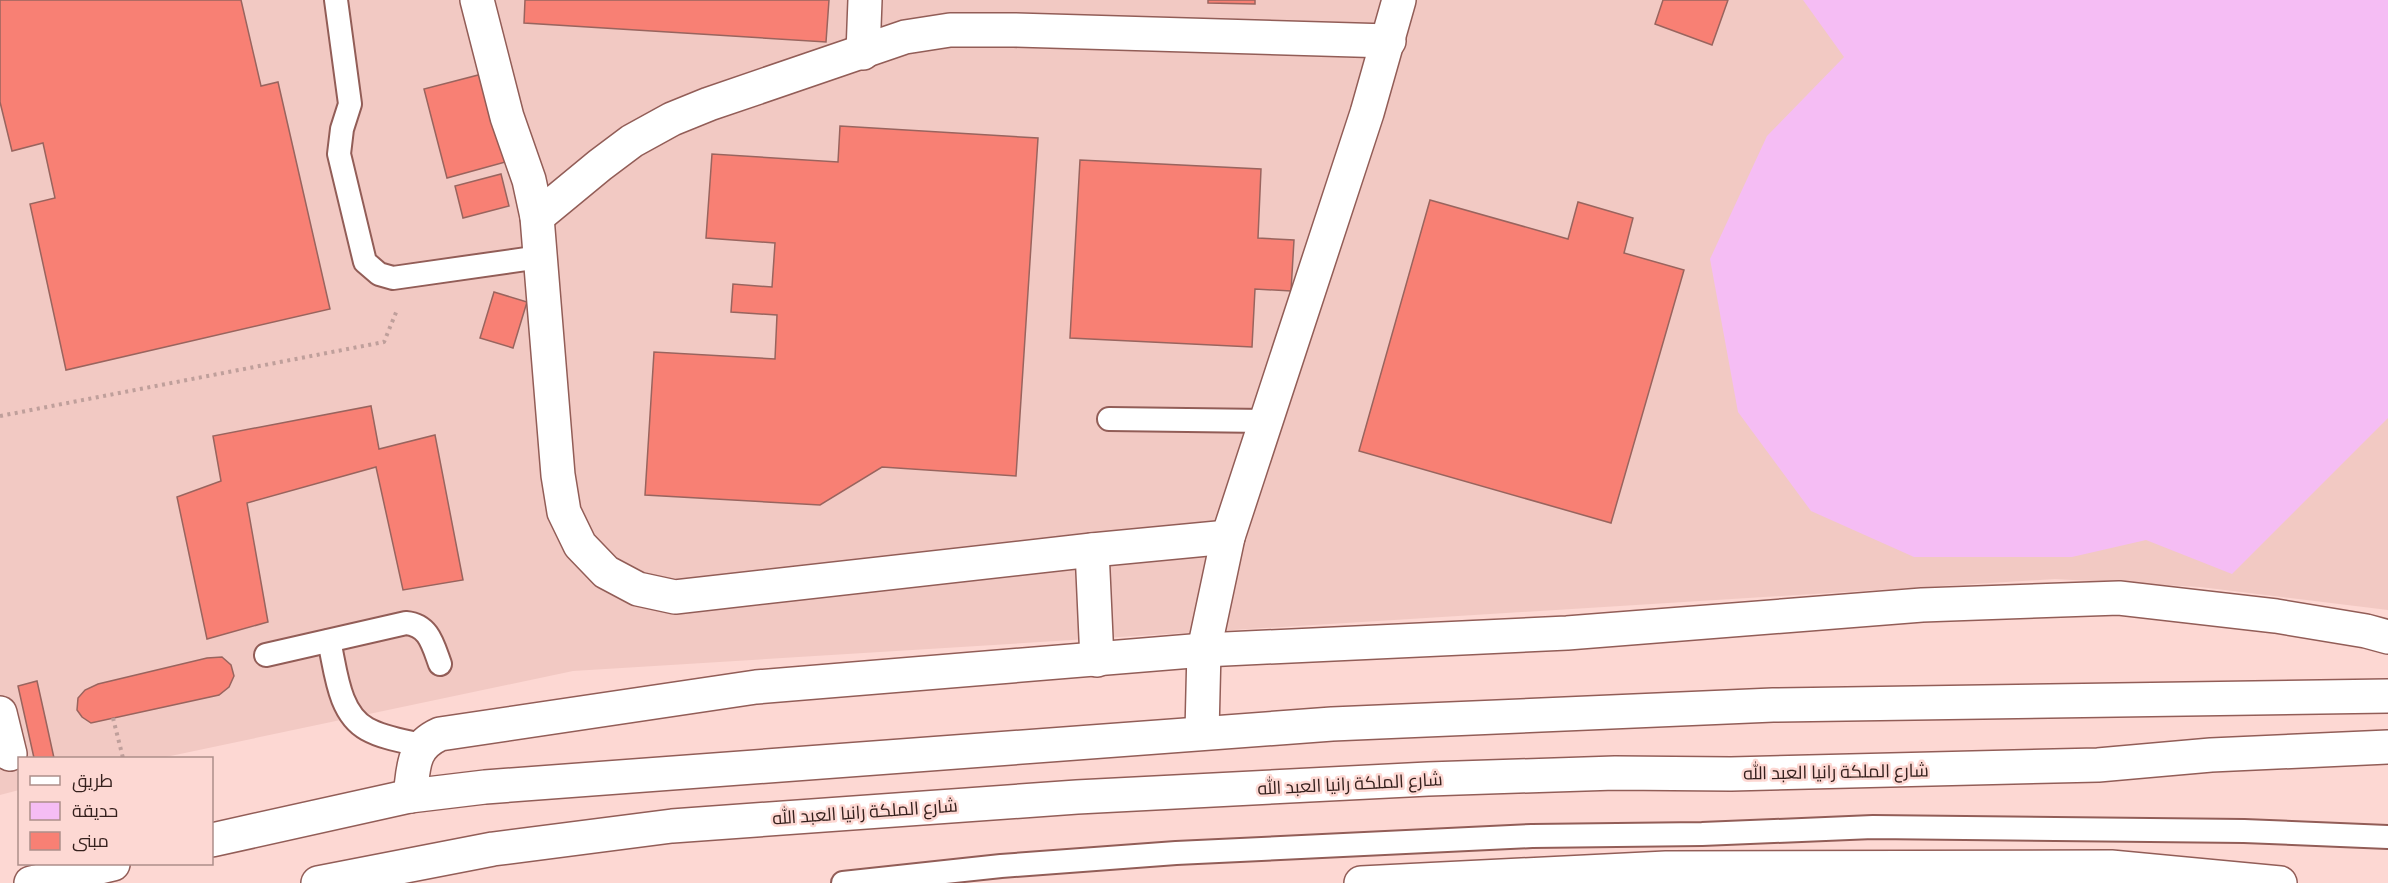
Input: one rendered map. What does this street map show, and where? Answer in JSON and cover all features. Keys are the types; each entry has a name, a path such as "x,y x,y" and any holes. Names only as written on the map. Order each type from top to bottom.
{"street":[{"path":"477,0 507,117 529,180 537,217 558,475 564,512 580,545 606,572 638,589 675,597 1228,537"},
{"path":"863,52 865,0"},
{"path":"1202,732 1203,650 1228,537 1367,113 1399,0"},
{"path":"537,217 632,141 672,119 709,104 905,37 950,30 1014,30 1389,41"},
{"path":"1092,550 1097,660"},
{"path":"410,796 416,755 422,745 440,734 494,724 756,687 1203,650 1567,633 1910,606 2094,598 2180,603 2276,616 2366,631 2388,637"},
{"path":"213,840 410,796 623,776 1202,732 1332,724 1773,705 2388,696"},
{"path":"0,713 10,754"},
{"name":"شارع الملكة رانيا العبد الله","path":"318,883 493,849 672,826 1077,797 1452,778 1615,773 1766,774 2098,765 2211,754 2388,747"},
{"path":"31,883 109,865"},
{"path":"1361,883 1670,876 1918,876 2111,867 2280,883"}],"lane":[{"path":"336,0 350,105 342,129 339,153 365,262 379,274 393,278 540,257"},
{"path":"1109,419 1265,421"},
{"path":"266,656 406,623 414,624 427,632 441,664"},
{"path":"329,641 348,711 366,729 422,745"},
{"path":"843,883 1001,866 1164,854 1532,836 1702,834 1874,827 2244,831 2388,837"}],"path":[{"path":"0,416 384,342 410,276"},
{"path":"113,718 123,757"}],"shaded area":[{"path":"0,0 2388,0 2388,610 2200,587 2055,579 573,671 166,757 18,757 18,790 0,795"}],"green space":[{"path":"1803,0 2388,0 2388,418 2232,574 2146,540 2072,557 1914,557 1811,511 1738,412 1710,259 1767,136 1844,57"}],"building":[{"path":"0,0 241,0 261,86 278,82 330,309 66,370 30,204 55,198 43,143 12,151 0,102"},
{"path":"525,0 829,0 826,42 524,23"},
{"path":"1208,0 1255,0 1255,4 1208,3"},
{"path":"1663,0 1728,0 1712,45 1655,24"},
{"path":"486,73 509,161 447,178 424,89"},
{"path":"840,126 1038,138 1016,476 882,467 820,505 645,495 654,352 775,359 777,315 731,312 733,284 772,287 775,243 706,238 712,154 838,162"},
{"path":"1080,160 1261,169 1258,238 1294,240 1291,291 1255,289 1252,347 1070,338"},
{"path":"501,174 509,206 463,218 455,186"},
{"path":"1430,200 1568,239 1578,202 1633,218 1624,253 1684,270 1611,523 1359,451"},
{"path":"494,292 527,302 513,348 480,338"},
{"path":"371,406 379,449 435,435 463,580 403,590 376,467 247,503 268,622 207,639 177,497 221,481 213,436"},
{"path":"222,657 231,665 234,676 229,687 219,695 91,723 77,710 78,698 85,690 98,684 207,658"},
{"path":"37,681 54,757 34,757 18,686"}]}
